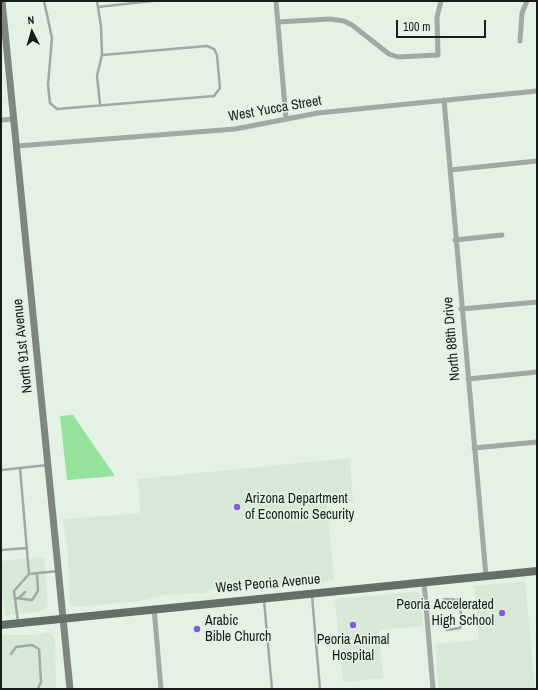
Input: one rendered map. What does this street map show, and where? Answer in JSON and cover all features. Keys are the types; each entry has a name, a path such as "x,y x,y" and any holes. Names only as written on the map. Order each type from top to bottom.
{"main road":[{"name":"North 91st Avenue","path":"2,1 70,689"},
{"name":"West Peoria Avenue","path":"1,625 154,608 537,571"}],"street":[{"path":"276,1 286,119"},
{"path":"278,22 330,19 344,21 352,25 389,54 398,57 438,55 437,17 441,1"},
{"path":"520,41 522,13 527,1"},
{"name":"West Yucca Street","path":"17,146 235,129 318,113 537,92"},
{"name":"North 88th Drive","path":"444,100 455,240 486,576"},
{"path":"1,120 14,119"},
{"path":"450,170 537,161"},
{"path":"455,240 502,235"},
{"path":"462,309 537,302"},
{"path":"468,379 537,372"},
{"path":"474,448 537,442"},
{"path":"424,582 433,689"},
{"path":"154,608 161,689"}],"lane":[{"path":"44,1 52,38 48,85 50,103 57,109 100,104 214,96 220,88 217,55 214,49 207,46 102,55"},
{"path":"96,1 98,7 102,55 97,76 100,104"},
{"path":"98,7 152,1"},
{"path":"1,470 48,465"},
{"path":"20,468 29,574"},
{"path":"1,550 26,548"},
{"path":"18,623 17,598 14,591 29,574 58,572"},
{"path":"17,598 32,600 38,591 37,573"},
{"path":"17,598 24,592"},
{"path":"312,593 320,689"},
{"path":"264,597 272,689"},
{"path":"444,599 459,600 462,622 460,628 447,630"},
{"path":"11,654 16,647 32,645 38,649 41,682 38,689"}],"shaded area":[{"path":"350,458 353,502 327,505 334,579 322,583 268,588 243,586 213,589 204,593 165,595 141,601 75,607 70,604 68,556 63,519 140,513 138,479"},
{"path":"44,557 48,606 40,611 5,616 1,581 1,561"},
{"name":"Peoria Accelerated High School","path":"525,581 535,689 439,689 435,644 479,640 474,586"},
{"path":"417,592 420,596 423,626 379,630 383,678 343,682 335,599"},
{"path":"47,632 52,634 55,639 56,689 1,689 1,635 36,635"}],"green space":[{"path":"73,415 115,476 67,480 60,416"}],"place":[{"name":"Arizona Department of Economic Security","path":"237,507"},
{"name":"Peoria Accelerated High School","path":"502,613"},
{"name":"Peoria Animal Hospital","path":"353,625"},
{"name":"Arabic Bible Church","path":"197,629"}]}
